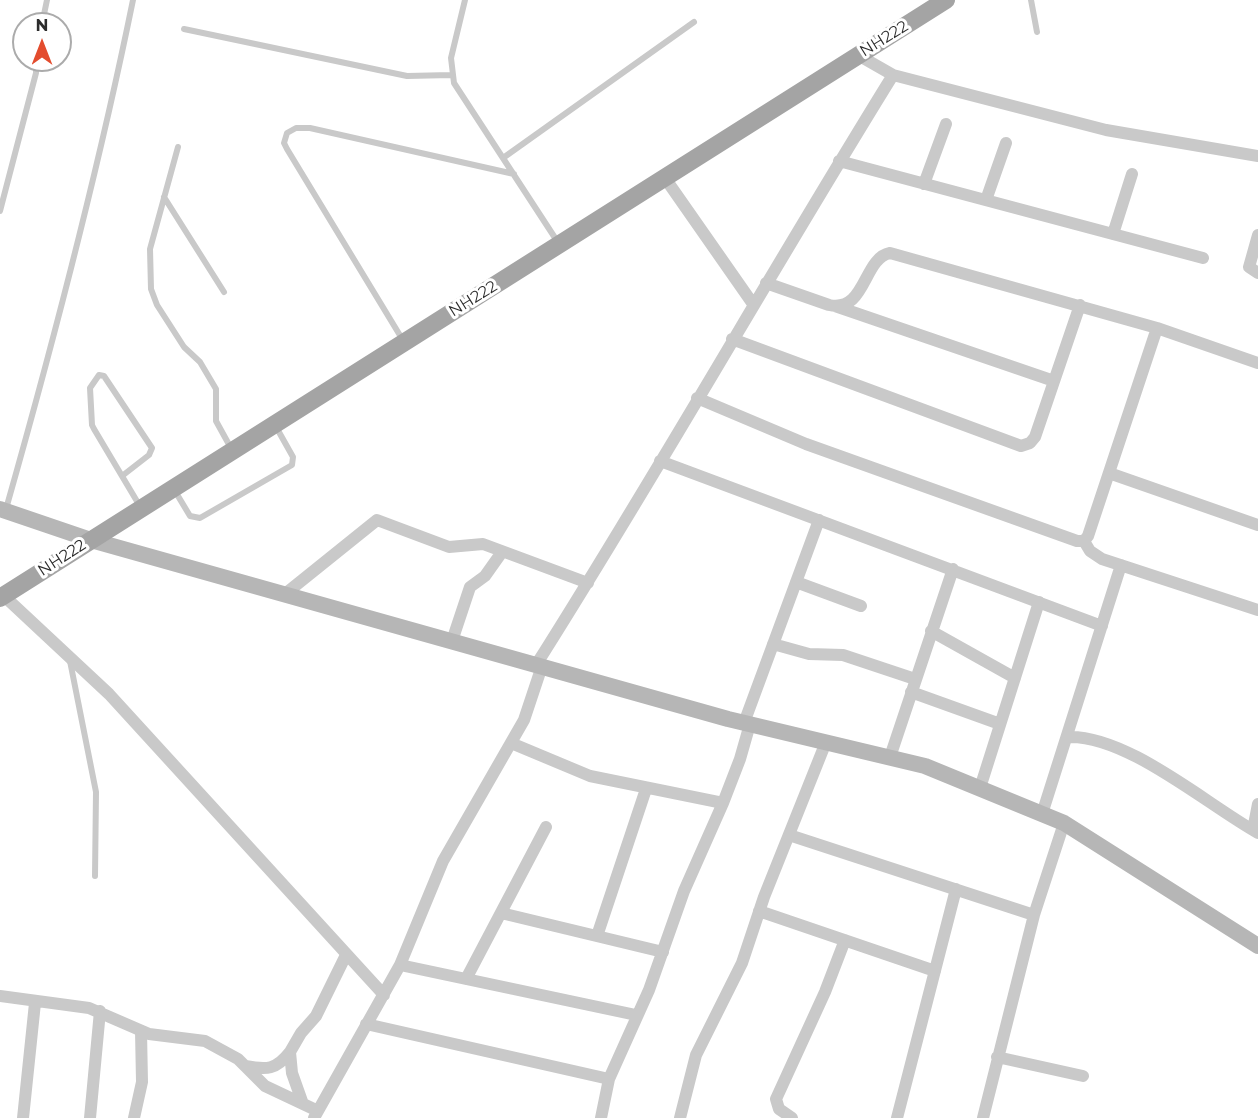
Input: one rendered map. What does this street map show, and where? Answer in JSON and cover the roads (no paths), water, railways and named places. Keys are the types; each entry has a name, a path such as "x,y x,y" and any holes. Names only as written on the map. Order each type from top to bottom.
{"main road":[{"name":"NH222","path":"2,597 946,0"}],"street":[{"path":"858,55 893,75 1106,130 1258,156"},
{"path":"0,996 100,1011 141,1031 160,1037 205,1041 233,1054 265,1086 303,1104 316,1116 400,965 443,861 530,708 539,666 766,282 893,75"},
{"path":"924,184 946,124"},
{"path":"986,200 1006,143"},
{"path":"839,161 1203,258"},
{"path":"1113,234 1132,174"},
{"path":"664,178 753,304"},
{"path":"1258,235 1249,261 1249,267 1258,273"},
{"path":"834,306 845,303 857,295 879,260 890,253 1157,328 1258,363"},
{"path":"766,282 1054,381"},
{"path":"732,339 1020,446 1030,443 1035,437 1080,305"},
{"path":"1084,541 1088,536 1157,328"},
{"path":"697,398 806,444 1077,541 1084,541"},
{"path":"660,461 1102,626"},
{"path":"1109,473 1258,525"},
{"path":"3,510 91,540 539,666 747,723 926,766 1064,823 1258,946"},
{"path":"285,594 377,520 448,547 483,544 588,583"},
{"path":"601,1118 609,1079 663,952 684,891 740,759 747,723 773,644 819,520"},
{"path":"1084,541 1095,555 1258,610"},
{"path":"452,641 470,587 485,576 502,552"},
{"path":"1042,814 1121,565"},
{"path":"890,757 953,569"},
{"path":"796,582 861,606"},
{"path":"2,597 109,694 384,995"},
{"path":"980,788 1039,602"},
{"path":"931,631 1015,678"},
{"path":"773,644 810,654 843,655 1000,724"},
{"path":"1067,737 1096,739 1158,769 1196,792 1223,813 1256,832 1258,804"},
{"path":"680,1118 696,1055 742,963 759,911 826,742"},
{"path":"511,743 573,770 646,789 723,802"},
{"path":"597,936 646,789"},
{"path":"984,1118 997,1057 1034,915 1064,823"},
{"path":"466,979 546,827"},
{"path":"789,835 1034,915"},
{"path":"897,1118 956,889"},
{"path":"759,911 935,971"},
{"path":"501,913 663,952"},
{"path":"792,1118 779,1109 776,1099 825,992 845,940"},
{"path":"245,1066 263,1069 277,1067 316,1016 346,955"},
{"path":"400,965 636,1015"},
{"path":"23,1118 35,1003"},
{"path":"90,1118 100,1011"},
{"path":"366,1024 609,1079"},
{"path":"134,1118 142,1082 141,1031"},
{"path":"290,1052 292,1073 303,1104"},
{"path":"997,1057 1083,1076"}],"lane":[{"path":"3,510 52,347 106,132 133,0"},
{"path":"465,0 451,58 452,75 559,244"},
{"path":"1031,0 1037,32"},
{"path":"503,158 694,22"},
{"path":"184,29 407,76 452,75"},
{"path":"0,211 36,72"},
{"path":"404,342 287,149 284,143 287,133 296,128 310,128 514,174"},
{"path":"178,147 150,249 151,289 157,305 184,347 200,362 216,389 216,421 232,450"},
{"path":"164,197 224,292"},
{"path":"122,476 149,455 152,448 104,376 99,375 90,388 92,425 122,476 141,508"},
{"path":"173,488 190,516 200,518 292,465 293,457 275,424"},
{"path":"69,657 96,792 95,876"}]}
